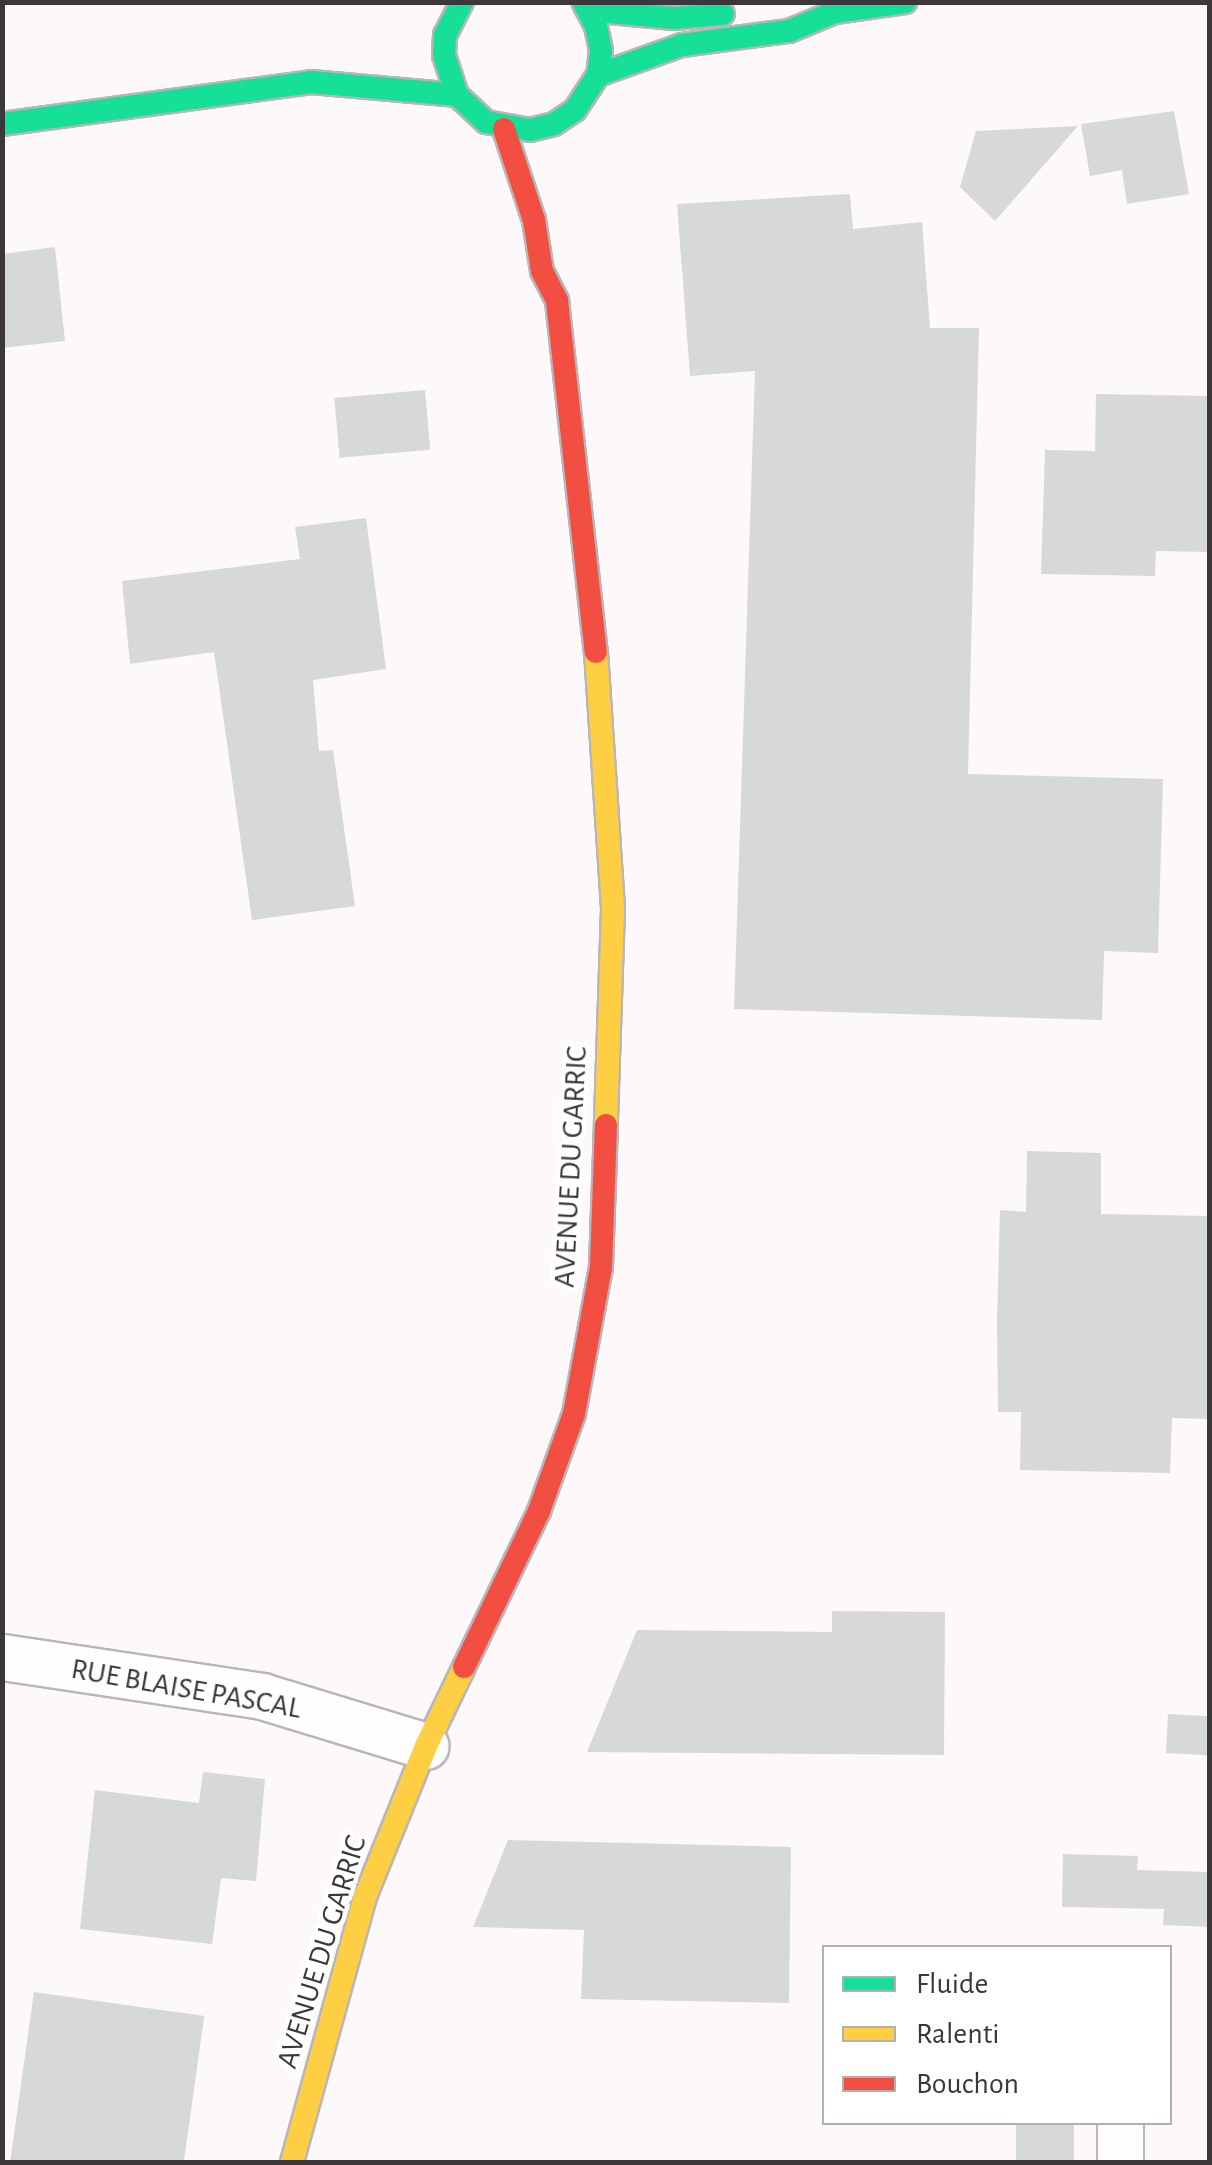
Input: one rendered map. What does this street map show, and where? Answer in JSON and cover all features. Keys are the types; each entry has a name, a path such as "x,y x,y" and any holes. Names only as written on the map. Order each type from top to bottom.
{"street":[{"path":"598,75 682,45 789,32 835,12 904,2"},
{"path":"563,150 576,110 598,75 601,50 585,6 674,18 750,11"},
{"path":"789,6 835,12"},
{"path":"457,9 444,56 456,95 486,122 504,129 530,130 554,124 576,110"},
{"path":"423,39 457,9"},
{"path":"311,82 334,68 366,60"},
{"path":"2,124 311,82 456,95"},
{"name":"AVENUE DU GARRIC","path":"292,2162 365,1897 426,1746 539,1511 574,1414 601,1267 613,909 592,583 556,301 542,271 534,220 504,129"},
{"name":"AVENUE DU GARRIC","path":"556,301 563,272 560,234"},
{"name":"RUE BLAISE PASCAL","path":"2,1656 262,1696 426,1746"},
{"path":"1120,2125 1120,2162"}],"building":[{"path":"1174,111 1189,194 1127,204 1122,170 1090,176 1081,124"},
{"path":"1078,126 995,221 960,187 976,131"},
{"path":"850,194 853,229 922,222 930,328 979,328 968,774 1163,779 1158,953 1104,951 1102,1020 734,1009 755,371 690,376 677,204"},
{"path":"55,247 65,341 2,348 2,254"},
{"path":"425,390 430,450 340,458 334,398"},
{"path":"1096,394 1208,396 1210,552 1156,551 1155,576 1041,574 1045,450 1095,451"},
{"path":"366,518 386,669 313,680 319,751 333,750 355,906 252,920 214,652 130,664 122,581 300,559 295,527"},
{"path":"1027,1151 1101,1153 1101,1214 1210,1216 1210,1419 1172,1418 1170,1473 1020,1470 1021,1412 998,1412 997,1321 1000,1210 1026,1212"},
{"path":"832,1611 945,1612 944,1755 587,1752 637,1630 832,1632"},
{"path":"1168,1714 1210,1716 1208,1755 1166,1753"},
{"path":"203,1772 265,1779 256,1881 221,1878 212,1944 80,1929 95,1790 199,1803"},
{"path":"508,1840 791,1847 789,2003 581,1999 584,1930 473,1927"},
{"path":"1063,1854 1138,1856 1137,1870 1210,1872 1210,1927 1163,1925 1164,1909 1062,1907"},
{"path":"34,1992 204,2016 184,2162 10,2162"},
{"path":"1016,2125 1074,2125 1074,2162 1016,2162"}],"traffic: fast":[{"path":"462,2 445,35 444,55 457,95 486,122 530,130 554,124 575,110 598,75 601,50 596,26 583,2"},
{"path":"598,75 682,45 789,31 835,12 905,2"},
{"path":"588,10 674,18 723,14"},
{"path":"2,124 311,82 457,95"}],"traffic: slow":[{"path":"596,652 613,909 606,1125"},
{"path":"292,2162 365,1897 426,1746 464,1667"}],"traffic: jam":[{"path":"504,129 534,220 542,271 557,301 596,652"},
{"path":"464,1667 539,1511 574,1414 601,1267 606,1125"}]}
